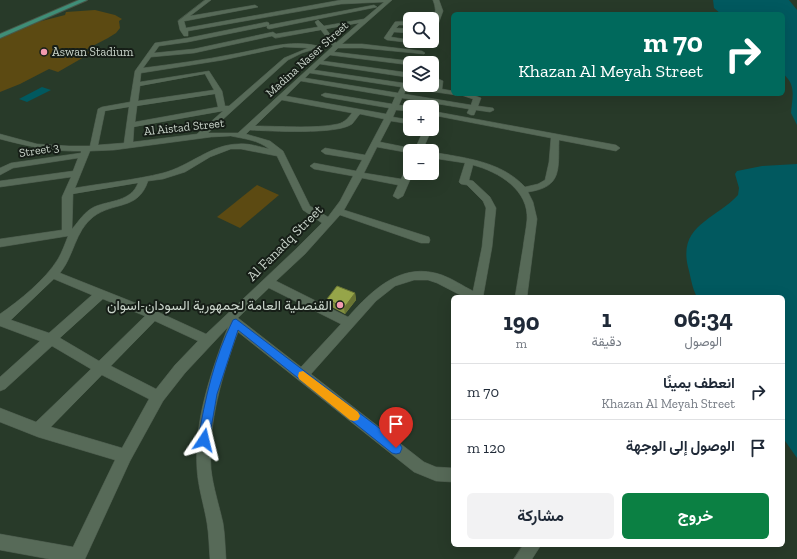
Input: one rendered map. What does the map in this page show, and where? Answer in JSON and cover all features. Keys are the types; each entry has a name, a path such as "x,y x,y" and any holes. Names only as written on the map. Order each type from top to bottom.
{"main road":[{"path":"0,32 73,0"},
{"path":"0,36 84,0"}],"street":[{"path":"209,0 182,21 184,30 198,62 207,72 218,91 222,108"},
{"path":"248,0 261,15 280,44"},
{"path":"184,30 261,15 348,2 389,0"},
{"name":"Madina Naser Street","path":"240,135 337,44 389,0"},
{"path":"436,0 440,11 439,13"},
{"path":"348,2 355,10"},
{"path":"128,146 138,71 157,44 383,6"},
{"path":"184,19 255,7"},
{"path":"314,18 337,44"},
{"path":"150,55 194,51 274,35 366,20"},
{"path":"403,23 397,23 387,38 403,41"},
{"path":"392,30 403,31"},
{"path":"389,49 394,40"},
{"path":"138,71 237,55 280,44 298,44 316,47"},
{"path":"200,136 286,59 300,52 316,47 337,44 389,49 421,56 425,48"},
{"path":"373,58 379,48"},
{"path":"329,53 403,62"},
{"path":"343,76 356,56"},
{"path":"376,81 383,60"},
{"path":"318,62 380,70 403,82"},
{"path":"308,71 376,81 403,83"},
{"path":"135,85 207,72"},
{"path":"300,79 333,84 403,83"},
{"path":"317,104 333,84"},
{"name":"Al Fanadq Street","path":"77,558 125,456 158,397 180,369 207,340 233,321 268,282 301,251 338,211 403,89"},
{"path":"439,90 450,92 443,102"},
{"path":"71,232 66,208 69,192 88,151 102,109 218,91"},
{"path":"416,92 425,100"},
{"path":"325,95 352,100 391,112 403,118"},
{"path":"468,119 474,107 476,97 471,96"},
{"path":"280,97 358,112 391,112 403,110"},
{"path":"346,109 352,100"},
{"path":"439,103 490,110"},
{"path":"131,125 233,107"},
{"path":"248,128 302,129 340,126 349,122 358,112"},
{"path":"439,117 468,119 616,148"},
{"name":"Al Aistad Street","path":"0,136 37,146 88,151 200,136 221,134 240,135 267,143 280,153"},
{"path":"522,190 548,183 552,174 555,136"},
{"path":"374,144 403,149"},
{"path":"69,192 144,180 182,170 207,155 230,147 241,146 280,153 306,208 329,222"},
{"name":"Street 3","path":"0,172 11,166 88,151"},
{"path":"325,151 367,158"},
{"path":"439,156 482,164 505,174 522,190 528,199 532,219 521,295"},
{"path":"470,162 464,182 470,183 487,199 491,208 487,247 477,295"},
{"path":"314,166 404,183"},
{"path":"0,184 77,173"},
{"path":"0,321 17,309 52,274 62,260 71,232 89,215 96,211 136,196 142,188 144,180"},
{"path":"398,196 405,180"},
{"path":"338,211 425,240"},
{"path":"0,243 71,232"},
{"path":"52,274 154,315 207,340"},
{"path":"302,375 372,298 391,283 414,276 428,276 440,279 470,295"},
{"path":"268,282 349,323"},
{"path":"0,385 101,294"},
{"path":"38,430 154,315"},
{"path":"0,321 50,339 101,368 158,397"},
{"path":"218,559 215,522 204,470 204,440 212,394 233,321 419,467 436,474 451,475"},
{"path":"0,415 38,430 125,456"},
{"path":"0,542 77,558"},
{"path":"522,559 531,547"}],"shaded area":[{"name":"Aswan Stadium","path":"95,10 115,15 122,19 119,21 120,28 116,33 85,50 91,53 58,72 49,69 20,84 0,92 0,38 34,23 65,15 66,12"},
{"path":"257,185 279,195 240,228 217,217"}],"water":[{"path":"713,0 789,0 797,10 797,125 791,113 793,97 792,87 785,76 785,12 719,12 714,8"},
{"path":"42,87 51,90 27,102 19,99"},
{"path":"797,164 797,458 785,441 785,295 696,295 688,267 686,253 688,242 693,232 729,204 738,195 739,188 735,174 737,171 762,166"}],"building":[{"path":"337,286 355,293 344,308 327,299"}],"slow traffic":[{"path":"303,376 354,416"}],"place":[{"name":"Aswan Stadium","path":"44,52"},
{"name":"القنصلية العامة لجمهورية السودان-اسوان","path":"340,305"}],"route":[{"path":"204,440 212,394 226,348 236,323 396,448"}]}
